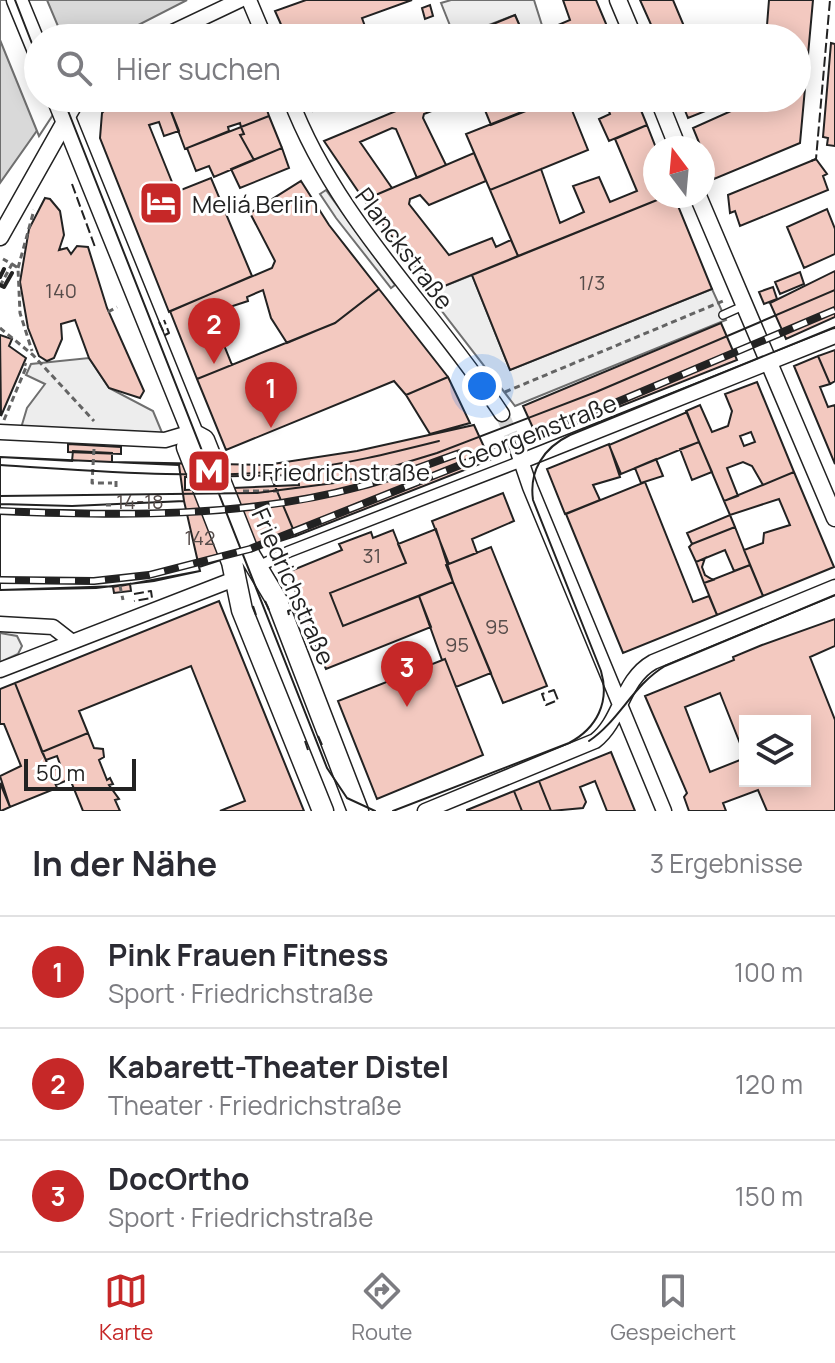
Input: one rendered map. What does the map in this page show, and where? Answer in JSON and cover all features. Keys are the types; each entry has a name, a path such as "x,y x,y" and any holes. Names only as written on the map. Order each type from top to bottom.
{"main road":[{"path":"17,0 27,24"},
{"name":"Friedrichstraße","path":"68,112 193,433 204,440 256,568 275,597 358,811"},
{"name":"Friedrichstraße","path":"193,433 187,447 237,578 242,610 323,811"}],"street":[{"path":"189,24 240,0"},
{"path":"249,0 259,24"},
{"path":"618,0 628,24"},
{"path":"0,237 63,112"},
{"name":"Planckstraße","path":"296,112 314,156 333,189 502,414"},
{"path":"664,112 673,136"},
{"path":"703,208 835,518"},
{"name":"Georgenstraße","path":"256,568 520,455 835,336"},
{"path":"0,429 165,440 193,433"},
{"path":"520,455 664,811"},
{"path":"0,670 237,578"},
{"path":"425,811 588,745 603,734 635,676 653,662 835,587"},
{"path":"0,624 53,627 71,641"}],"lane":[{"path":"723,315 744,306"}],"path":[{"path":"33,355 20,313 18,268 36,203"},
{"path":"3,259 18,268"},
{"path":"0,286 12,264"},
{"path":"505,392 723,301"},
{"path":"108,312 117,307"},
{"path":"0,328 33,355 96,423"},
{"path":"0,429 27,365 24,364"},
{"path":"95,445 92,483 113,484"},
{"path":"235,491 282,491"},
{"path":"120,586 122,597 130,593"}],"shaded area":[{"path":"0,0 187,0 140,24 24,24 24,112 50,112 0,183"},
{"path":"451,0 534,0 542,24 519,24 515,15 492,24 449,24 441,3"},
{"path":"326,190 395,285 391,288 320,194"},
{"path":"472,275 510,370 712,289 726,320 515,406 431,297 437,289"},
{"path":"89,358 109,388 153,411 163,435 21,428 27,408 45,384 26,375 31,364"},
{"path":"0,633 17,636 22,646 18,654 0,662"}],"pier":[{"path":"0,0 47,0 57,24 24,24 24,99 0,40"},
{"path":"29,112 55,112 39,136"}],"building":[{"path":"306,0 412,0 362,18 364,24 281,24 275,11"},
{"path":"563,0 596,0 606,24 560,24 570,20"},
{"path":"640,0 673,0 683,24 651,24"},
{"path":"769,0 813,0 811,24 767,24"},
{"path":"430,5 433,16 425,19 422,8"},
{"path":"515,15 519,24 493,24"},
{"path":"831,43 835,44 835,146 827,145 828,138 823,137"},
{"path":"171,112 268,112 269,116 241,127 240,123 228,127 229,131 185,149"},
{"path":"172,112 179,131 164,136 159,122 149,125 176,192 211,178 252,276 169,312 100,138 102,113"},
{"path":"393,112 429,112 423,118 446,165 417,178 396,129 392,128 360,142 392,188 364,200 324,141"},
{"path":"486,112 524,112 491,125"},
{"path":"522,112 573,112 588,150 490,190 466,134"},
{"path":"642,112 647,125 609,141 599,119 610,114"},
{"path":"686,112 703,112 688,118"},
{"path":"729,112 803,112 800,143 715,179 715,136 696,136 693,128"},
{"path":"269,116 282,148 254,160 240,135 244,134 241,127"},
{"path":"647,125 651,136 643,136 643,206 518,256 490,190 541,169 560,223 584,212 573,186 599,177 610,202 637,191 615,139"},
{"path":"241,127 244,134 240,135 254,160 214,177 209,166 196,171 187,148"},
{"path":"282,148 289,168 240,188 231,169"},
{"path":"474,153 486,181 429,205 420,195 410,199 409,204 449,255 492,238 496,247 511,240 518,256 437,289 431,287 364,200"},
{"path":"816,159 827,174 823,176 828,190 740,226 735,211 730,213 728,195"},
{"path":"301,181 329,225 379,289 335,323 287,343 271,318 263,290 247,297 248,301 211,313 232,365 197,379 170,311 272,268 275,261 250,213"},
{"path":"45,198 50,199 60,211 64,235 59,250 67,248 71,254 77,246 88,247 107,308 144,391 140,398 109,388 89,358 75,320 61,324 62,339 54,358 47,361 39,356 28,328 20,282 29,229"},
{"path":"643,206 679,208 712,289 510,370 472,275"},
{"path":"827,209 835,229 835,254 804,268 787,227"},
{"path":"835,271 835,317 786,339 770,303"},
{"path":"800,272 804,284 780,294 775,282"},
{"path":"773,287 777,299 764,304 759,292"},
{"path":"379,289 448,377 406,395 394,381 226,450 197,379 335,323"},
{"path":"721,323 737,360 538,439 523,406"},
{"path":"0,335 12,339 9,346 26,358 1,416"},
{"path":"835,350 835,381 830,384 818,356"},
{"path":"818,356 830,384 820,387 828,407 835,405 835,464 794,366"},
{"path":"448,377 470,423 430,434 406,395"},
{"path":"757,382 794,472 763,485 752,466 743,462 727,468 738,496 724,501 686,411 700,405 712,432 728,426 732,411 725,394","holes":["751,432 755,442 744,446 740,436"]},
{"path":"687,412 699,442 621,474 609,445"},
{"path":"474,425 490,460 296,536 266,465 357,451"},
{"path":"699,442 712,472 692,480 680,449"},
{"path":"68,444 121,447 121,454 68,452"},
{"path":"609,444 620,477 593,485 600,500 565,514 547,469"},
{"path":"73,451 112,453 112,462 266,465 296,536 199,567 200,571 154,581 96,588 0,590 0,457 72,461"},
{"path":"0,457 179,465 184,501 72,506 0,504"},
{"path":"656,459 663,476 641,483 635,468"},
{"path":"794,472 834,567 763,596 744,550 763,543 764,533 790,525 779,499 730,515 724,501"},
{"path":"298,475 299,485 185,490 185,477"},
{"path":"645,482 693,602 709,596 717,615 623,653 566,514"},
{"path":"503,493 514,521 472,539 477,553 449,564 432,521"},
{"path":"184,501 200,571 120,586 0,590 0,504 72,506"},
{"path":"730,515 735,527 692,544 687,533"},
{"path":"735,527 750,565 734,571 725,550 696,562 689,547 692,544"},
{"path":"436,529 453,582 343,626 330,593 406,563 398,544"},
{"path":"393,530 406,563 330,593 343,626 419,596 431,627 326,669 305,624 308,623 288,572 342,550 339,544 371,532 373,538"},
{"path":"491,547 547,686 503,703 446,565"},
{"path":"705,558 702,567 705,575 713,580 704,583 696,562"},
{"path":"750,565 763,596 717,615 704,583"},
{"path":"453,582 491,673 456,687 445,659 442,660 419,596"},
{"path":"130,584 131,591 114,593 113,587"},
{"path":"219,601 304,811 220,811 245,801 191,666 79,711 88,733 42,752 15,683"},
{"path":"835,619 835,646 810,657 835,720 835,811 767,811 758,790 723,803 726,811 689,811 684,797 687,793 645,696 734,660 733,657"},
{"path":"445,659 483,755 377,799 338,701"},
{"path":"15,683 57,788 10,807 0,776 21,766 4,724 0,724 0,689"},
{"path":"88,733 94,748 103,749 104,757 99,760 107,780 110,778 113,784 109,785 119,799 115,800 120,811 83,811 70,779 56,785 50,771 61,767 57,756 46,760 42,752"},
{"path":"611,752 635,811 607,811 595,781 580,787 586,802 583,808 551,811 539,781"},
{"path":"539,781 551,811 522,811 514,791"},
{"path":"0,783 10,807 1,811 0,811"},
{"path":"514,791 522,811 467,811 467,810"}],"tunnel":[{"path":"502,414 517,449"}],"tram line":[{"path":"15,0 24,24"},
{"path":"69,112 327,768 347,798 375,811"},
{"path":"0,496 257,493 342,482 437,453 596,392 835,290"},
{"path":"393,811 569,743 587,730 599,713 604,693 601,671 533,500 533,479 545,454 570,435 835,327"},
{"path":"0,465 147,474 257,473 331,465 439,441"},
{"path":"589,741 609,724 644,683 665,666 835,595"}],"railway":[{"path":"0,580 94,581 149,575 250,549 603,408 835,310"},
{"path":"0,511 136,514 273,504 362,486 460,453"}],"fence":[{"path":"811,161 816,159 830,0"},
{"path":"72,184 95,247"},
{"path":"159,322 165,335 169,333 164,320"},
{"path":"134,594 151,591 152,598 134,601"},
{"path":"265,601 269,610"},
{"path":"253,606 256,615"},
{"path":"289,615 288,611 294,609 300,626"},
{"path":"554,690 558,700 546,705 542,694 554,690"},
{"path":"318,736 322,745"},
{"path":"305,741 308,750"}],"wall":[{"path":"0,277 4,269"},
{"path":"0,285 4,287 12,273"}],"place":[{"name":"Meliá Berlin","path":"161,203"},
{"name":"Kabarett-Theater Distel","path":"214,364"},
{"name":"Pink Frauen Fitness","path":"271,428"},
{"name":"U Friedrichstraße","path":"209,471"},
{"name":"DocOrtho","path":"407,707"}]}
